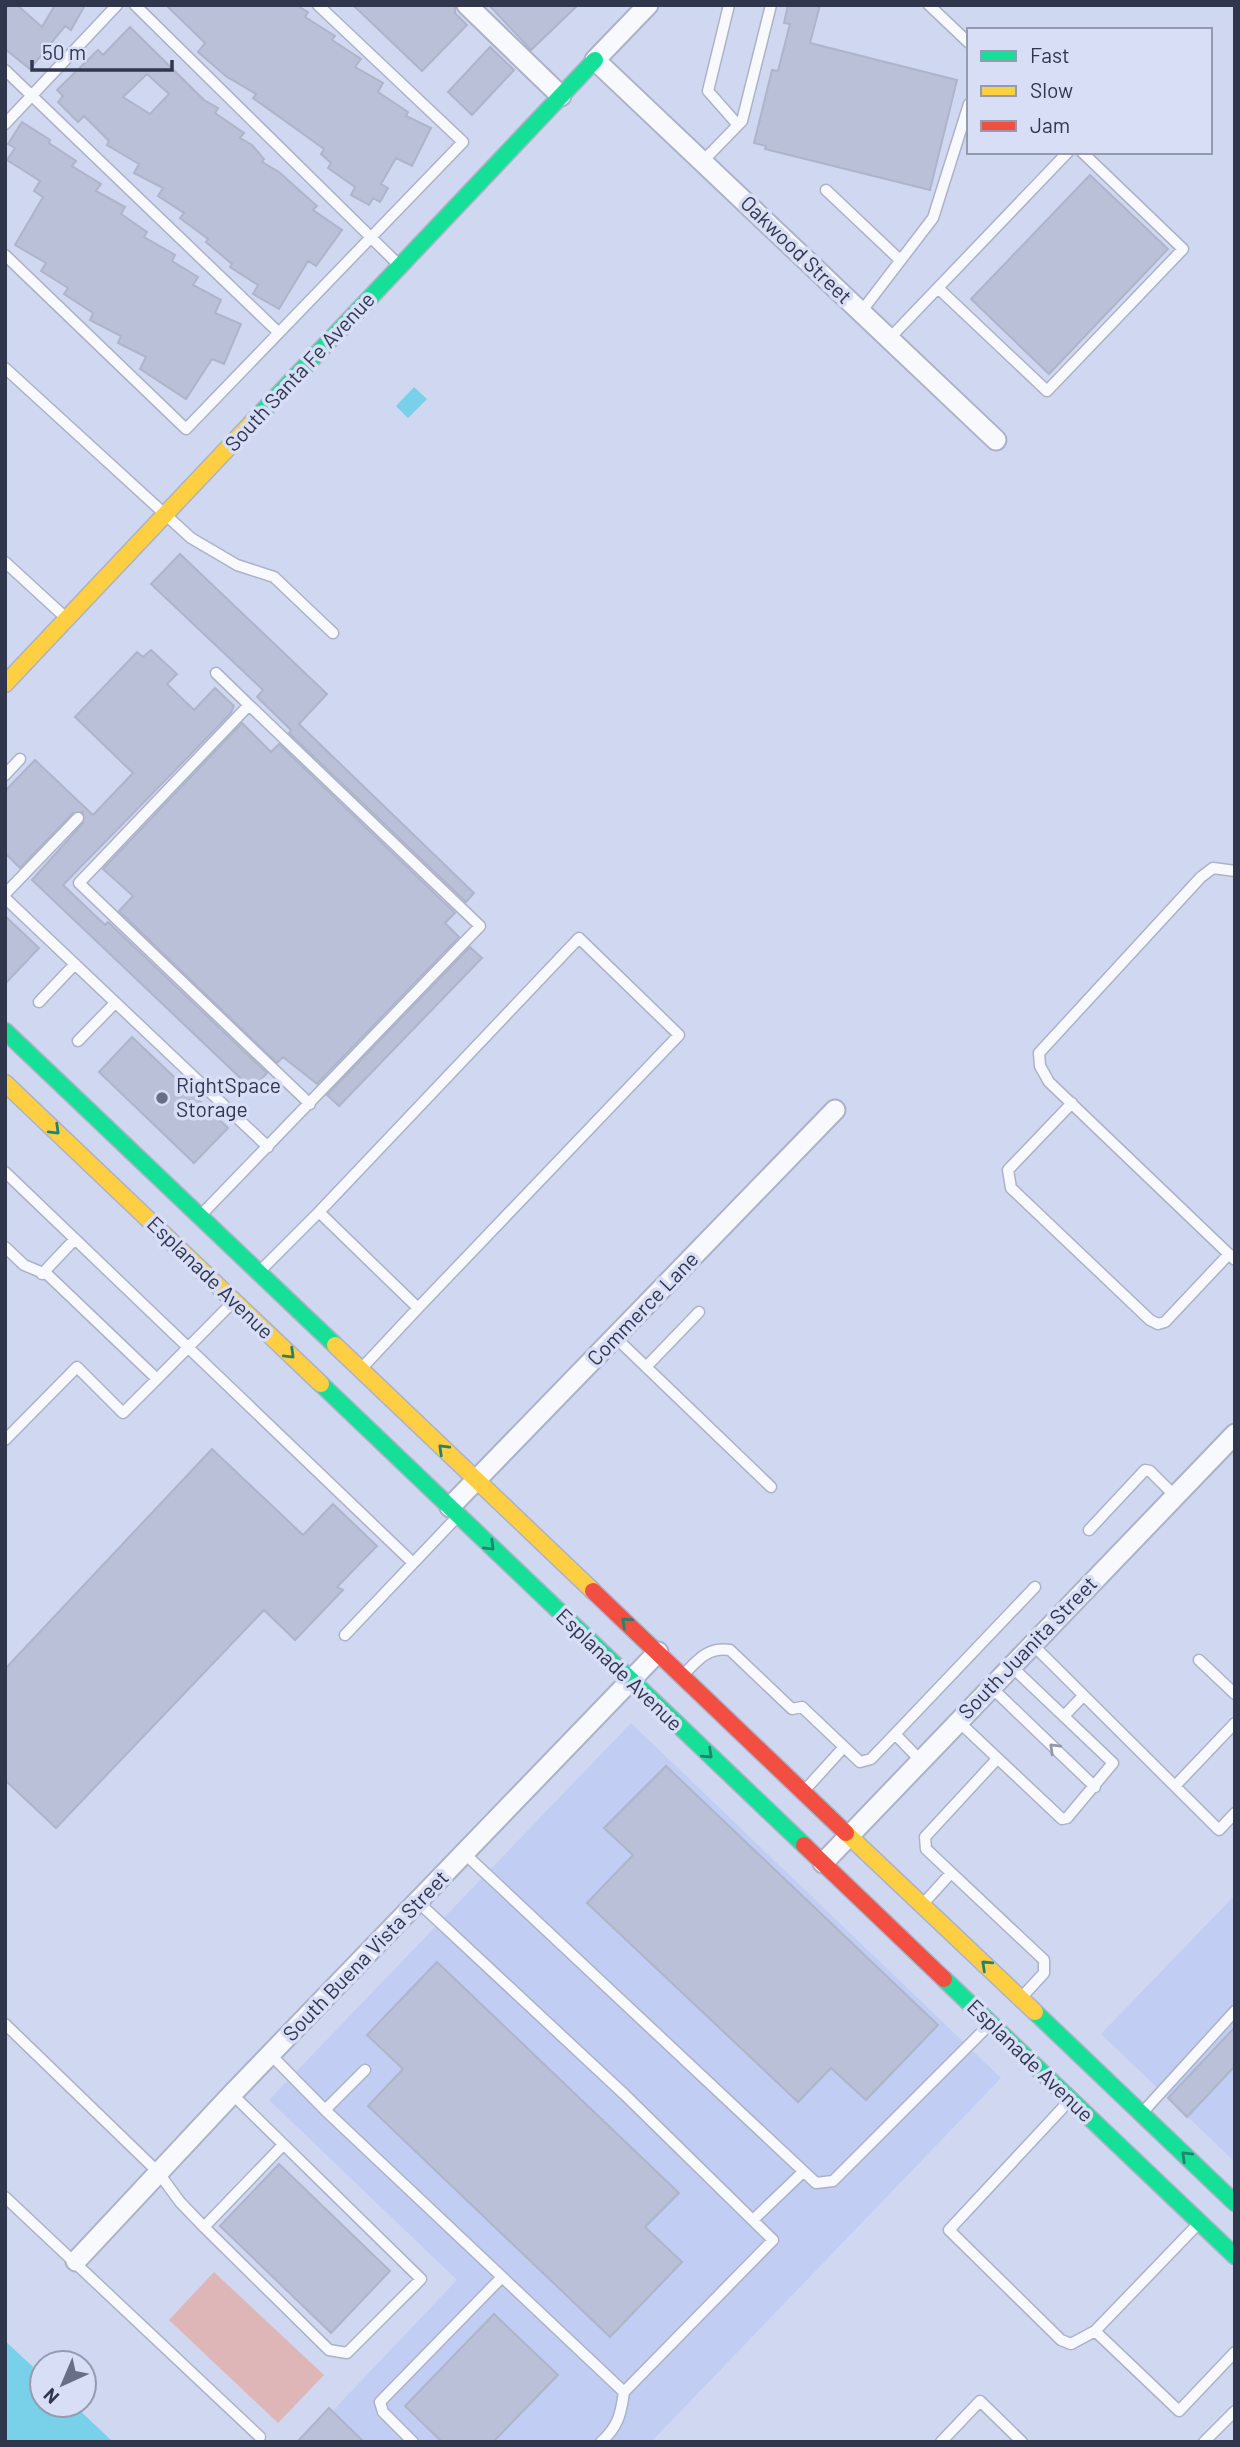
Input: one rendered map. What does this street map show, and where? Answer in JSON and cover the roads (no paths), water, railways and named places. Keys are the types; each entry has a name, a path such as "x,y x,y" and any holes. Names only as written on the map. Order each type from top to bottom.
{"main road":[{"name":"South Santa Fe Avenue","path":"5,684 595,60"},
{"name":"Esplanade Avenue","path":"5,1031 99,1146 246,1287 454,1511 1071,2099 1217,2208"},
{"name":"Esplanade Avenue","path":"5,1083 199,1216 246,1287 361,1370 658,1652 1141,2113 1217,2208 1235,2256"}],"street":[{"path":"467,5 561,96"},
{"path":"595,60 648,5"},
{"name":"Oakwood Street","path":"595,60 996,440"},
{"name":"Commerce Lane","path":"454,1511 476,1480 835,1110"},
{"name":"South Juanita Street","path":"823,1863 1235,1434"},
{"name":"South Buena Vista Street","path":"76,2261 270,2054 632,1682 658,1652"}],"lane":[{"path":"5,124 117,5"},
{"path":"135,5 400,266"},
{"path":"5,255 186,429 369,236 463,142 318,5"},
{"path":"729,5 708,91 738,125"},
{"path":"703,161 742,121 771,5"},
{"path":"929,5 967,41"},
{"path":"5,71 278,332"},
{"path":"861,312 933,218 967,110"},
{"path":"889,339 1066,154"},
{"path":"938,288 1047,391 1183,249 1084,154"},
{"path":"826,190 900,260"},
{"path":"5,368 191,538 237,565 274,577 333,633"},
{"path":"5,562 66,619"},
{"path":"199,1216 480,926 216,673"},
{"path":"249,705 79,883 310,1104"},
{"path":"5,775 20,759"},
{"path":"78,818 5,896 268,1147"},
{"path":"1072,1103 1008,1170 1011,1188 1150,1320 1158,1324 1165,1322 1232,1257 1072,1103 1049,1082 1040,1066 1040,1052 1201,877 1213,868 1235,871"},
{"path":"5,1440 77,1367 124,1413 579,939 679,1035 361,1370"},
{"path":"39,1002 75,964"},
{"path":"78,1041 115,1003"},
{"path":"5,1172 413,1563"},
{"path":"319,1212 418,1308"},
{"path":"42,1274 75,1239"},
{"path":"5,1247 24,1265 48,1275 157,1379"},
{"path":"646,1367 699,1311"},
{"path":"616,1338 771,1487"},
{"path":"1088,1530 1145,1470 1150,1471 1175,1496"},
{"path":"345,1635 413,1563 454,1511"},
{"path":"683,1676 705,1652 719,1648 730,1650 792,1709 802,1707 859,1762 871,1759 1035,1587"},
{"path":"1032,1644 1219,1830 1235,1814"},
{"path":"1199,1660 1235,1694"},
{"path":"958,1721 1062,1819 1067,1818 1113,1763 1011,1666"},
{"path":"991,1687 1095,1787"},
{"path":"1064,1716 1083,1696"},
{"path":"1175,1786 1235,1723"},
{"path":"895,1734 920,1760"},
{"path":"803,1792 844,1747"},
{"path":"998,1759 925,1837 926,1849 1044,1960 1044,1973 1020,1998"},
{"path":"465,1854 816,2183 833,2181 991,2023"},
{"path":"922,1905 951,1873"},
{"path":"418,1902 624,2094 773,2239 624,2392 621,2416 613,2431 601,2442"},
{"path":"1141,2113 1235,2011"},
{"path":"5,2024 158,2172 180,2202 204,2227 329,2350 348,2353 421,2279 232,2094"},
{"path":"270,2054 325,2110 624,2392"},
{"path":"325,2110 365,2070"},
{"path":"1071,2099 949,2230 1061,2340 1071,2344 1095,2331 1217,2208"},
{"path":"204,2227 283,2145"},
{"path":"753,2220 803,2172"},
{"path":"5,2197 260,2437"},
{"path":"412,2442 383,2412 380,2403 502,2277"},
{"path":"1095,2331 1179,2411 1235,2352"},
{"path":"941,2442 979,2401 1022,2442"},
{"path":"1204,2442 1233,2415"}],"place":[{"name":"RightSpace Storage","path":"162,1098"}]}
